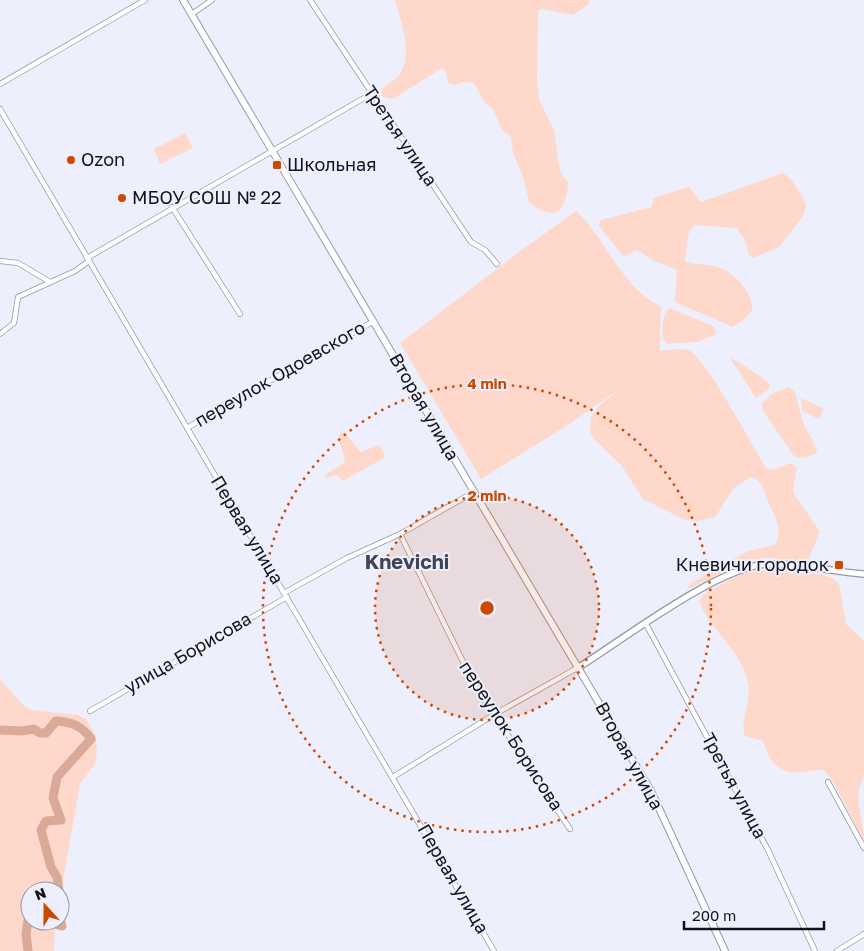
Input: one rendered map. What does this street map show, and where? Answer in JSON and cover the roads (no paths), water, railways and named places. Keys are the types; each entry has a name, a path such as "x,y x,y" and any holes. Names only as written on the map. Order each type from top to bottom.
{"main road":[{"name":"Вторая улица","path":"183,0 651,791 725,951"}],"street":[{"path":"0,84 145,0"},
{"path":"192,14 212,0"},
{"name":"Третья улица","path":"310,0 471,242 484,250 497,264"},
{"path":"0,334 14,323 18,297 50,282 172,207 371,94"},
{"name":"Первая улица","path":"0,109 494,951"},
{"path":"172,207 240,314"},
{"path":"1,261 18,263 50,282"},
{"name":"переулок Одоевского","path":"187,428 374,321"},
{"path":"285,595 347,558 400,534 474,492"},
{"name":"переулок Борисова","path":"400,534 472,682 570,829"},
{"path":"393,777 495,714 579,667 698,592 746,567 782,564 864,574"},
{"name":"улица Борисова","path":"90,711 285,595"},
{"name":"Третья улица","path":"646,624 768,850 814,951"},
{"path":"828,782 864,848"},
{"path":"837,951 864,934"}],"waterway":[{"path":"0,730 21,731 34,729 40,733 46,733 56,721 72,724 80,728 91,739 57,777 53,798 61,820 46,821 41,830 51,867 58,881"},
{"path":"26,931 28,951"}],"place":[{"name":"Ozon","path":"71,160"},
{"name":"Школьная","path":"277,165"},
{"name":"МБОУ СОШ № 22","path":"122,198"},
{"name":"Кневичи городок","path":"839,565"}],"district":[{"name":"Knevichi","path":"407,562"}]}
